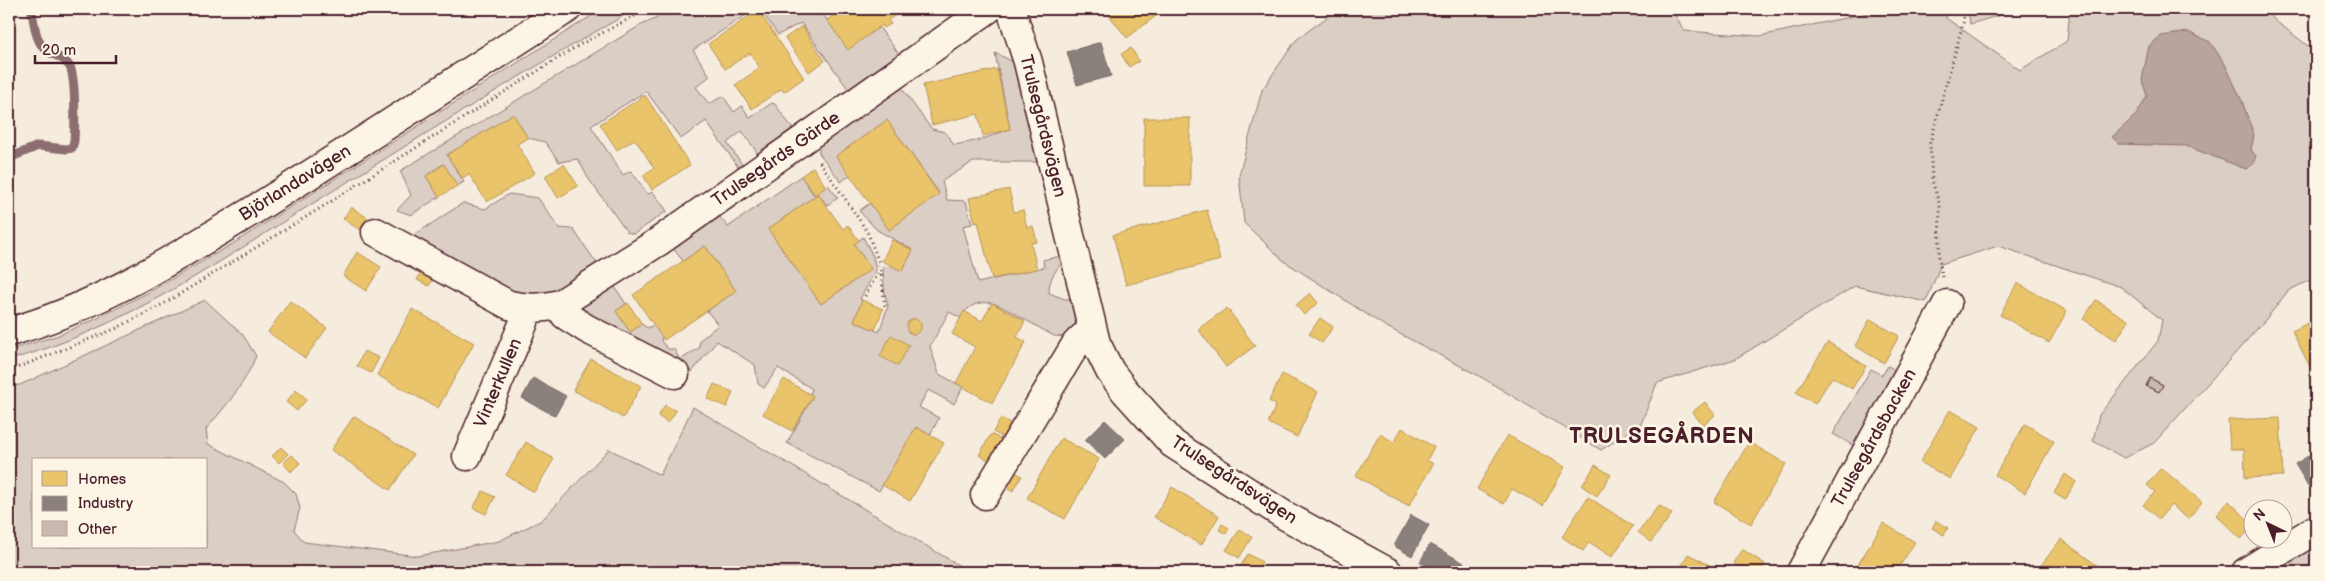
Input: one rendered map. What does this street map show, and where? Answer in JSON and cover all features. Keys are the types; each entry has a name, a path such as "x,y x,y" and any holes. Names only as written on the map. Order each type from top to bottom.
{"street":[{"name":"Björlandavägen","path":"9,332 44,321 102,297 184,252 312,174 568,9"},
{"name":"Trulsegårds Gärde","path":"376,232 509,305 527,309 545,308 560,304 658,242 988,9"},
{"name":"Trulsegårdsvägen","path":"1012,9 1028,62 1096,344 1110,371 1173,444 1284,515 1388,572"},
{"path":"560,304 565,315 587,329 675,374"},
{"name":"Trulsegårdsbacken","path":"1801,572 1947,304"},
{"name":"Vinterkullen","path":"467,456 524,322 527,309"},
{"path":"985,495 1076,344 1083,337 1093,332"},
{"path":"2246,572 2316,529"}],"path":[{"path":"9,371 115,329 165,303 319,209 579,45 648,9"},
{"path":"1947,304 1939,257 1940,206 1932,180 1930,144 1964,20 1963,9"},
{"path":"804,139 867,231 880,270 885,306"},
{"path":"865,296 880,270"}],"shaded area":[{"path":"602,9 636,9 511,81 236,252 163,295 88,332 49,348 9,360 9,350 56,336 96,319 151,291 234,243"},
{"path":"678,9 755,9 693,50 710,76 696,87 709,104 723,96 734,112 742,106 750,118 772,103 775,104 793,129 758,154 742,131 727,143 742,164 738,167 706,121 681,139 646,91 591,126 623,175 631,171 648,194 653,192 667,211 634,234 627,232 588,178 578,159 559,162 545,142 528,138 513,114 447,155 464,182 457,186 443,164 426,176 439,197 411,215 397,210 411,195 400,171 641,25"},
{"path":"760,9 819,9 848,49 879,27 901,57 851,93 801,23 778,35"},
{"path":"1338,9 1672,9 1684,31 1760,36 1887,9 1947,9 1946,18 2020,70 2067,41 2070,9 2263,9 2316,52 2316,277 2288,291 2267,318 2154,443 2124,458 2093,441 2099,415 2158,341 2162,320 2121,287 1998,246 1941,264 1926,302 1855,286 1735,359 1657,383 1641,424 1601,450 1481,377 1385,326 1284,261 1244,223 1239,175 1262,90 1296,40"},
{"path":"1968,9 2021,9 1970,24"},
{"path":"2188,32 2210,42 2225,64 2242,101 2254,135 2251,150 2256,156 2253,164 2246,169 2186,146 2119,144 2112,137 2137,114 2147,96 2142,80 2149,46 2161,36"},
{"path":"995,53 1014,62 1041,162 973,162 942,181 947,200 966,201 972,224 963,226 978,283 1044,267 1043,260 1061,256 1063,262 1053,276 1049,293 1065,299 1076,299 1077,321 1068,337 1054,336 996,304 982,303 973,305 966,310 961,318 949,312 930,346 939,374 963,387 954,404 928,390 919,407 939,418 930,435 916,427 879,491 787,443 813,396 810,394 812,389 778,368 764,388 758,384 755,365 717,341 692,372 595,324 583,312 583,303 597,290 611,281 626,304 616,311 630,332 642,324 647,328 654,325 662,337 661,341 668,349 674,349 680,360 699,348 700,340 718,325 707,311 736,291 705,246 683,261 668,242 715,211 728,227 801,176 814,195 828,185 838,198 827,205 818,194 768,229 821,304 871,269 854,244 863,237 873,256 876,270 860,299 862,300 854,321 879,332 888,306 884,290 883,268 884,266 889,268 891,265 902,271 913,250 877,230 859,211 870,203 889,230 939,193 887,120 836,156 850,175 841,182 819,153 819,142 896,80 932,129 945,132 954,145 980,140 1010,129"},
{"path":"509,194 538,198 559,228 573,229 598,265 570,288 528,301 408,239 463,203 485,209"},
{"path":"205,300 243,335 256,356 241,385 206,429 208,444 284,482 296,494 300,508 294,530 304,542 418,556 499,541 542,520 609,449 660,475 693,407 970,572 9,572 9,386 20,385"},
{"path":"1888,366 1900,373 1856,447 1833,434 1871,369 1882,375"},
{"path":"2316,537 2316,572 2263,572"}],"building: Homes":[{"path":"842,9 905,9 888,20 891,24 884,28 882,25 848,50 827,20"},
{"path":"1104,9 1165,9 1127,38"},
{"path":"758,10 804,78 784,92 781,89 752,109 735,85 760,68 750,53 725,69 708,44"},
{"path":"802,26 825,61 809,72 785,38"},
{"path":"1131,48 1139,61 1129,67 1121,54"},
{"path":"997,69 1010,129 983,136 978,114 932,125 923,85"},
{"path":"645,95 690,165 652,190 643,175 654,168 635,139 617,150 600,124"},
{"path":"513,114 528,138 517,144 535,173 487,202 469,174 462,178 447,155"},
{"path":"1144,118 1190,118 1190,186 1144,186"},
{"path":"887,120 939,194 889,230 836,156"},
{"path":"444,164 457,186 439,197 426,176"},
{"path":"564,164 578,186 558,198 545,176"},
{"path":"813,167 826,187 815,195 801,176"},
{"path":"1009,189 1014,212 1023,210 1027,228 1033,226 1037,242 1031,243 1037,269 992,279 978,222 975,223 969,198"},
{"path":"818,194 843,229 848,225 859,241 854,244 871,269 821,304 768,229"},
{"path":"351,207 368,218 360,230 343,219"},
{"path":"1207,210 1220,260 1126,285 1113,235"},
{"path":"892,240 913,250 902,271 882,261"},
{"path":"705,246 736,291 664,340 633,295"},
{"path":"357,252 381,267 366,291 343,276"},
{"path":"423,269 435,276 429,286 417,280"},
{"path":"2017,283 2067,311 2049,343 2000,315"},
{"path":"1310,293 1318,303 1304,315 1296,305"},
{"path":"862,300 883,309 875,330 854,321"},
{"path":"2096,300 2129,321 2116,340 2083,319"},
{"path":"290,301 327,328 305,358 268,332"},
{"path":"628,303 642,324 630,332 616,311"},
{"path":"992,303 1025,321 1017,337 1026,342 992,403 956,383 975,347 952,334 964,311 982,321"},
{"path":"1227,308 1255,346 1226,367 1198,329"},
{"path":"412,309 474,343 438,408 377,375"},
{"path":"913,318 921,322 921,330 914,335 907,331 907,323"},
{"path":"1320,318 1333,327 1322,343 1309,334"},
{"path":"1870,319 1899,336 1884,363 1855,346"},
{"path":"2316,319 2316,365 2310,367 2292,331"},
{"path":"891,335 909,345 898,366 880,356"},
{"path":"1828,342 1866,366 1852,389 1832,377 1815,404 1796,392"},
{"path":"364,351 379,358 371,373 357,366"},
{"path":"591,359 641,386 623,418 573,390"},
{"path":"1282,374 1318,392 1297,437 1268,423 1276,405 1269,401"},
{"path":"784,379 813,396 792,431 763,414"},
{"path":"714,384 733,392 727,407 707,399"},
{"path":"296,390 307,399 297,411 286,402"},
{"path":"1705,402 1715,415 1703,425 1692,412"},
{"path":"665,405 676,411 668,423 658,416"},
{"path":"1950,410 1980,427 1950,479 1920,462"},
{"path":"354,416 413,455 390,490 331,450"},
{"path":"1001,418 1014,425 1006,439 993,432"},
{"path":"2280,418 2283,476 2245,478 2244,449 2230,449 2228,420"},
{"path":"2025,424 2054,441 2025,493 1995,475"},
{"path":"916,427 944,443 910,501 882,485"},
{"path":"1402,428 1434,447 1427,460 1433,464 1409,506 1356,476 1380,434 1394,442"},
{"path":"991,434 1004,441 992,462 979,455"},
{"path":"1507,435 1565,467 1543,506 1512,489 1504,504 1477,489"},
{"path":"1061,438 1099,459 1065,519 1027,498"},
{"path":"526,442 554,459 534,492 506,475"},
{"path":"1749,442 1786,464 1751,524 1714,502"},
{"path":"281,447 288,454 279,463 272,456"},
{"path":"292,455 300,463 291,472 283,463"},
{"path":"1595,465 1611,475 1597,496 1582,486"},
{"path":"2161,468 2202,502 2188,519 2171,505 2159,519 2143,505 2155,492 2147,485"},
{"path":"1013,471 1022,476 1013,491 1004,486"},
{"path":"2065,474 2076,482 2065,500 2054,493"},
{"path":"1172,487 1219,516 1201,545 1154,517"},
{"path":"483,491 495,497 486,514 473,508"},
{"path":"1588,497 1633,526 1612,557 1589,542 1583,551 1562,537"},
{"path":"2229,501 2242,514 2241,539 2216,515"},
{"path":"1659,505 1672,514 1651,542 1638,532"},
{"path":"1936,521 1948,528 1944,535 1932,528"},
{"path":"1883,523 1915,542 1896,572 1869,572 1858,565"},
{"path":"1222,524 1229,528 1226,534 1219,530"},
{"path":"1240,529 1252,537 1239,558 1226,550"},
{"path":"2061,539 2106,572 2036,572"},
{"path":"1742,549 1765,564 1760,572 1748,572 1733,563"},
{"path":"1248,554 1262,562 1256,572 1237,572"},
{"path":"1688,554 1723,572 1678,572"}],"building: Industry":[{"path":"1101,42 1111,76 1077,85 1067,52"},
{"path":"533,378 566,396 555,416 522,398"},
{"path":"1105,420 1125,439 1105,459 1085,440"},
{"path":"2313,453 2316,458 2316,492 2313,494 2295,464"},
{"path":"1411,515 1429,525 1412,556 1394,546"},
{"path":"1430,544 1464,563 1459,572 1439,572 1420,562"}],"building: Other":[{"path":"2150,378 2163,385 2159,392 2146,386"}],"waterway":[{"path":"9,158 38,146 72,148 74,141 75,114 72,73 65,61 41,45 31,9"}],"district":[{"name":"TRULSEGÅRDEN","path":"1662,436"}]}
